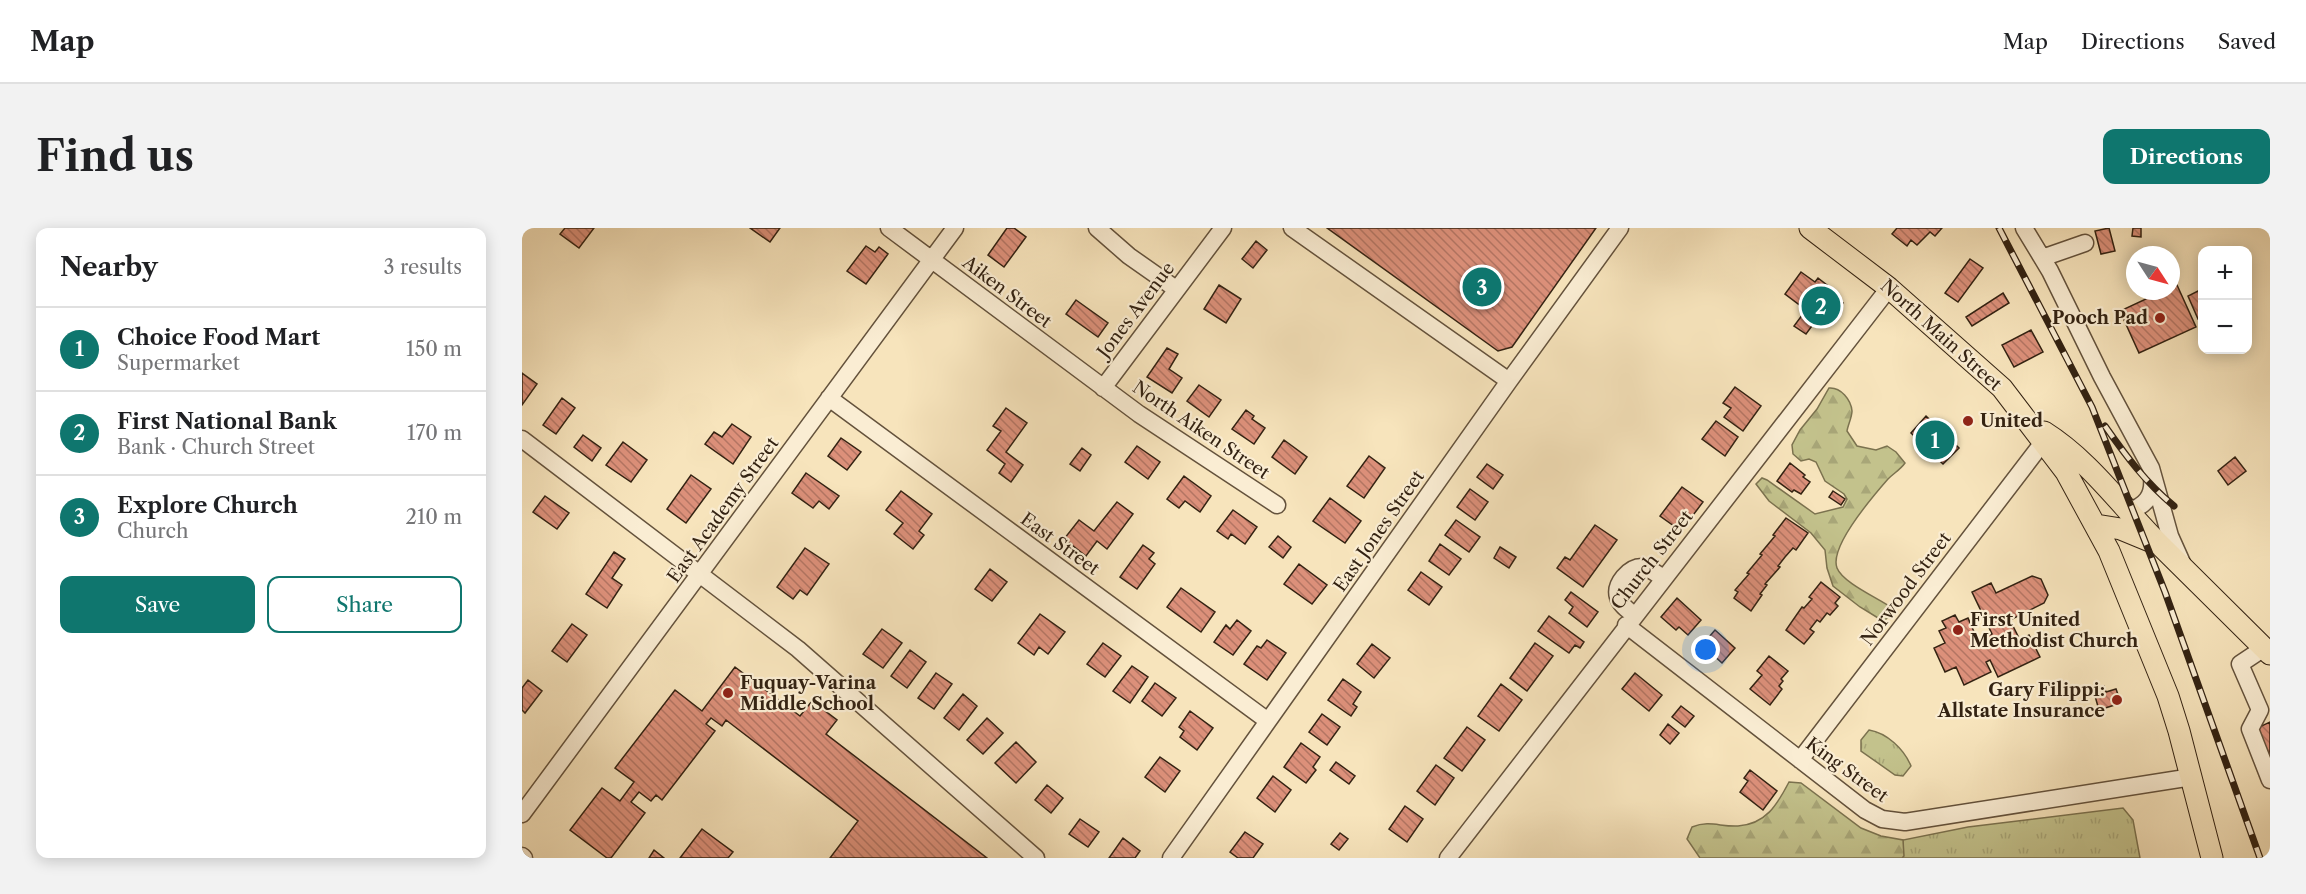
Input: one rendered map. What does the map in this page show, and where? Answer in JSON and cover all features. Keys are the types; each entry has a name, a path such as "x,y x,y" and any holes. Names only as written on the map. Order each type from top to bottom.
{"main road":[{"name":"North Main Street","path":"1823,232 2002,388 2066,472 2096,525 2121,577 2168,696 2192,777 2212,858"},
{"path":"2031,424 2061,443 2267,651"},
{"path":"2125,506 2111,500 2104,504 2096,525 2121,530 2159,544"}],"street":[{"name":"Aiken Street","path":"889,228 1103,388"},
{"name":"East Academy Street","path":"522,814 955,228"},
{"path":"1097,228 1129,256 1176,289"},
{"name":"Jones Avenue","path":"1103,388 1223,228"},
{"path":"1292,228 1509,381"},
{"name":"East Jones Street","path":"1172,858 1620,228"},
{"path":"2024,228 2042,258 2151,468 2170,536 2184,567"},
{"path":"2042,258 2085,243"},
{"name":"Church Street","path":"1448,858 1889,288"},
{"name":"North Aiken Street","path":"1103,388 1277,505"},
{"name":"East Street","path":"829,398 1268,721"},
{"path":"522,439 701,573 798,650 1020,852 1036,858"},
{"name":"Norwood Street","path":"1800,760 2044,441"},
{"path":"2125,506 2140,508 2151,495 2153,483 2151,468"},
{"name":"King Street","path":"1663,578 1641,567 1625,576 1618,586 1617,595 1630,620 1800,760 1865,810 1882,819 1905,822 2192,777"},
{"path":"2267,651 2240,664 2259,710 2250,729 2270,780"}],"green space":[{"path":"1829,388 1841,392 1850,403 1852,413 1847,431 1857,446 1876,450 1887,446 1896,452 1905,463 1888,479 1854,522 1836,559 1837,568 1846,579 1892,608 1893,614 1883,621 1833,586 1827,568 1825,550 1811,533 1769,501 1756,484 1762,478 1767,480 1815,514 1843,507 1847,499 1844,494 1825,481 1816,462 1809,459 1801,461 1793,454 1792,445 1800,430 1817,409"},
{"path":"1869,730 1888,738 1904,754 1911,766 1903,776 1895,775 1861,751 1861,740"},
{"path":"1789,782 1801,783 1861,828 1881,836 1903,840 1904,856 1902,858 1700,858 1687,839 1692,827 1710,824 1738,826 1756,822 1775,806"},
{"path":"2123,808 2133,820 2140,858 1902,858 1903,840 1968,827"}],"building":[{"path":"565,228 594,228 579,248 560,234"},
{"path":"750,228 780,228 770,242"},
{"path":"1007,228 1014,228 1026,237 1004,267 988,255"},
{"path":"1327,228 1596,228 1512,347 1498,351"},
{"path":"1897,228 1942,228 1935,236 1930,232 1917,245 1911,240 1907,246 1892,234"},
{"path":"2109,228 2115,251 2101,254 2095,231"},
{"path":"2133,228 2141,228 2141,237 2132,236"},
{"path":"1256,241 1267,250 1253,268 1242,259"},
{"path":"866,246 875,252 879,247 888,254 866,284 847,271"},
{"path":"1970,259 1983,268 1958,302 1945,293"},
{"path":"1801,272 1815,282 1818,278 1832,289 1829,293 1843,303 1826,325 1817,319 1806,334 1794,326 1806,310 1785,294"},
{"path":"1219,285 1241,299 1226,323 1204,309"},
{"path":"2198,291 2198,319 2188,296"},
{"path":"2180,292 2196,327 2139,353 2120,311 2144,300 2180,300"},
{"path":"2003,293 2009,303 1972,326 1966,317"},
{"path":"1076,300 1108,323 1098,337 1066,314"},
{"path":"2031,330 2043,352 2014,367 2002,345"},
{"path":"1167,348 1178,354 1169,369 1182,378 1172,393 1147,377"},
{"path":"522,373 537,384 522,405"},
{"path":"1199,385 1221,400 1209,417 1187,401"},
{"path":"1735,387 1761,406 1743,431 1724,417 1731,408 1723,403"},
{"path":"562,398 575,408 556,434 543,425"},
{"path":"1006,408 1027,423 1006,452 1023,465 1011,482 999,473 1005,464 987,450 1001,431 993,426"},
{"path":"1246,410 1254,416 1252,419 1265,428 1254,444 1232,429"},
{"path":"1926,416 1959,448 1943,464 1911,433"},
{"path":"1716,421 1738,437 1725,456 1702,439"},
{"path":"732,424 751,437 733,464 705,444 714,432 722,437"},
{"path":"583,435 601,448 592,461 574,447"},
{"path":"841,438 861,452 847,470 828,456"},
{"path":"1284,440 1307,457 1295,474 1272,457"},
{"path":"623,442 647,460 631,482 606,465"},
{"path":"1137,446 1160,462 1148,479 1125,462"},
{"path":"1082,448 1091,455 1080,471 1070,464"},
{"path":"1369,456 1385,468 1364,498 1347,486"},
{"path":"2235,457 2246,471 2228,485 2218,471"},
{"path":"1790,463 1810,482 1801,494 1794,490 1792,492 1777,481"},
{"path":"1487,464 1503,475 1493,489 1477,477"},
{"path":"806,473 839,496 829,509 819,501 813,508 792,493"},
{"path":"691,475 711,489 686,523 667,509"},
{"path":"1184,476 1211,496 1200,512 1185,501 1179,508 1167,499"},
{"path":"1682,487 1703,502 1681,531 1660,516"},
{"path":"1470,489 1488,502 1475,520 1457,507"},
{"path":"901,491 932,514 919,531 924,535 913,549 894,534 903,523 886,510"},
{"path":"1833,491 1845,499 1841,505 1829,497"},
{"path":"545,496 569,513 557,529 533,512"},
{"path":"1330,498 1361,521 1345,543 1313,521"},
{"path":"1117,502 1133,514 1107,549 1097,541 1086,556 1064,539 1079,520 1094,531"},
{"path":"1233,510 1257,527 1245,544 1231,534 1228,539 1217,531"},
{"path":"1786,518 1808,533 1796,550 1793,548 1778,566 1780,567 1765,584 1767,585 1760,594 1762,595 1751,611 1734,598 1738,592 1735,590 1749,574 1747,573 1762,555 1760,554"},
{"path":"1456,520 1480,537 1469,552 1445,535"},
{"path":"1595,525 1617,540 1583,587 1557,568 1565,557 1570,560"},
{"path":"1278,536 1291,547 1283,558 1269,547"},
{"path":"1440,544 1461,559 1449,575 1429,561"},
{"path":"1143,545 1154,553 1149,559 1155,564 1137,589 1120,577"},
{"path":"1500,547 1516,557 1509,568 1494,558"},
{"path":"805,548 829,564 807,595 800,590 793,599 777,587"},
{"path":"614,552 625,559 612,578 622,585 607,608 586,594"},
{"path":"1299,564 1327,585 1312,604 1284,584"},
{"path":"990,569 1007,582 992,601 975,589"},
{"path":"1421,572 1442,587 1429,605 1408,590"},
{"name":"First United Methodist Church","path":"2032,576 2041,579 2048,595 2044,603 2010,620 2020,640 2029,635 2040,657 1998,677 1990,660 1986,662 1991,672 1964,685 1956,667 1945,672 1934,648 1945,643 1939,631 1946,628 1942,621 1955,615 1959,622 1968,618 1978,641 1992,634 1972,592 1991,583 1996,593"},
{"path":"1821,582 1840,597 1835,603 1838,606 1830,615 1827,613 1820,622 1817,620 1810,629 1814,632 1804,644 1786,630 1802,607 1804,608 1812,599 1809,597"},
{"path":"1181,588 1215,612 1201,632 1167,607"},
{"path":"1571,592 1598,612 1587,627 1569,613 1573,607 1565,600"},
{"path":"1677,598 1701,620 1688,635 1679,627 1676,630 1661,617"},
{"path":"1040,614 1065,632 1048,654 1039,647 1034,655 1018,643"},
{"path":"1549,616 1584,642 1580,648 1575,645 1569,653 1538,631"},
{"path":"1237,620 1251,631 1233,655 1214,642 1226,625 1230,629"},
{"path":"572,624 587,635 567,662 552,651"},
{"path":"882,629 902,643 883,668 863,654"},
{"path":"1715,630 1735,648 1722,663 1702,645"},
{"path":"1267,640 1286,653 1267,680 1244,664 1257,646 1261,648"},
{"path":"1103,643 1121,656 1105,677 1087,664"},
{"path":"1535,643 1553,656 1527,691 1510,678"},
{"path":"1372,644 1390,658 1374,678 1357,664"},
{"path":"910,650 926,662 907,688 891,676"},
{"path":"1769,656 1788,671 1781,679 1783,681 1779,686 1782,689 1770,705 1750,689 1762,675 1757,671"},
{"path":"1132,666 1148,677 1130,703 1113,691"},
{"name":"Fuquay-Varina Middle School","path":"735,667 800,716 812,701 837,720 826,734 987,858 830,858 858,821 726,720 722,726 711,718 706,724 715,731 662,800 656,795 651,801 639,792 631,802 645,813 611,858 607,858 570,830 602,788 620,801 634,782 615,768 675,690 702,711"},
{"path":"936,673 952,684 934,709 918,698"},
{"path":"1635,673 1662,695 1649,711 1622,689"},
{"path":"1343,679 1361,692 1353,704 1357,707 1351,716 1328,700"},
{"path":"528,680 542,691 525,713 522,710 522,688"},
{"path":"1155,683 1176,698 1162,716 1142,701"},
{"path":"1501,684 1522,700 1499,731 1478,716"},
{"path":"2104,686 2106,692 2116,689 2121,703 2099,710 2093,689"},
{"path":"963,694 977,706 959,730 944,718"},
{"path":"1681,706 1694,716 1685,727 1672,717"},
{"path":"1190,711 1213,728 1197,750 1180,737 1184,731 1179,727"},
{"path":"1322,714 1340,727 1327,745 1309,732"},
{"path":"987,718 1003,733 983,754 967,740"},
{"path":"2270,722 2270,756 2266,758 2253,730"},
{"path":"1668,724 1679,733 1670,744 1660,735"},
{"path":"1467,727 1485,740 1462,771 1444,758"},
{"path":"1016,742 1036,762 1016,783 995,763"},
{"path":"1301,743 1320,757 1313,767 1316,770 1306,783 1284,767"},
{"path":"1160,757 1180,771 1165,792 1145,777"},
{"path":"1336,762 1355,776 1349,784 1330,770"},
{"path":"1436,765 1454,778 1435,805 1417,791"},
{"path":"1750,770 1777,791 1763,810 1740,792 1748,781 1744,778"},
{"path":"1273,776 1291,790 1275,812 1257,798"},
{"path":"1047,785 1063,798 1051,813 1035,800"},
{"path":"1405,806 1423,819 1407,842 1389,829"},
{"path":"1080,819 1099,832 1088,847 1069,834"},
{"path":"702,829 733,852 728,858 680,858"},
{"path":"1245,832 1263,844 1253,858 1238,858 1230,852"},
{"path":"1340,833 1348,839 1339,850 1331,844"},
{"path":"1123,838 1140,851 1135,858 1109,858"},
{"path":"654,850 664,858 649,858"}],"railway":[{"path":"1999,228 2092,407 2165,592 2260,858"},
{"path":"2105,426 2137,469 2174,506"}],"place":[{"name":"Explore Church","path":"1482,287"},
{"name":"First National Bank","path":"1821,306"},
{"name":"Pooch Pad","path":"2160,318"},
{"name":"United","path":"1968,421"},
{"name":"Choice Food Mart","path":"1935,440"},
{"name":"First United Methodist Church","path":"1958,630"},
{"name":"Fuquay-Varina Middle School","path":"728,693"},
{"name":"Gary Filippi: Allstate Insurance","path":"2117,700"}]}
